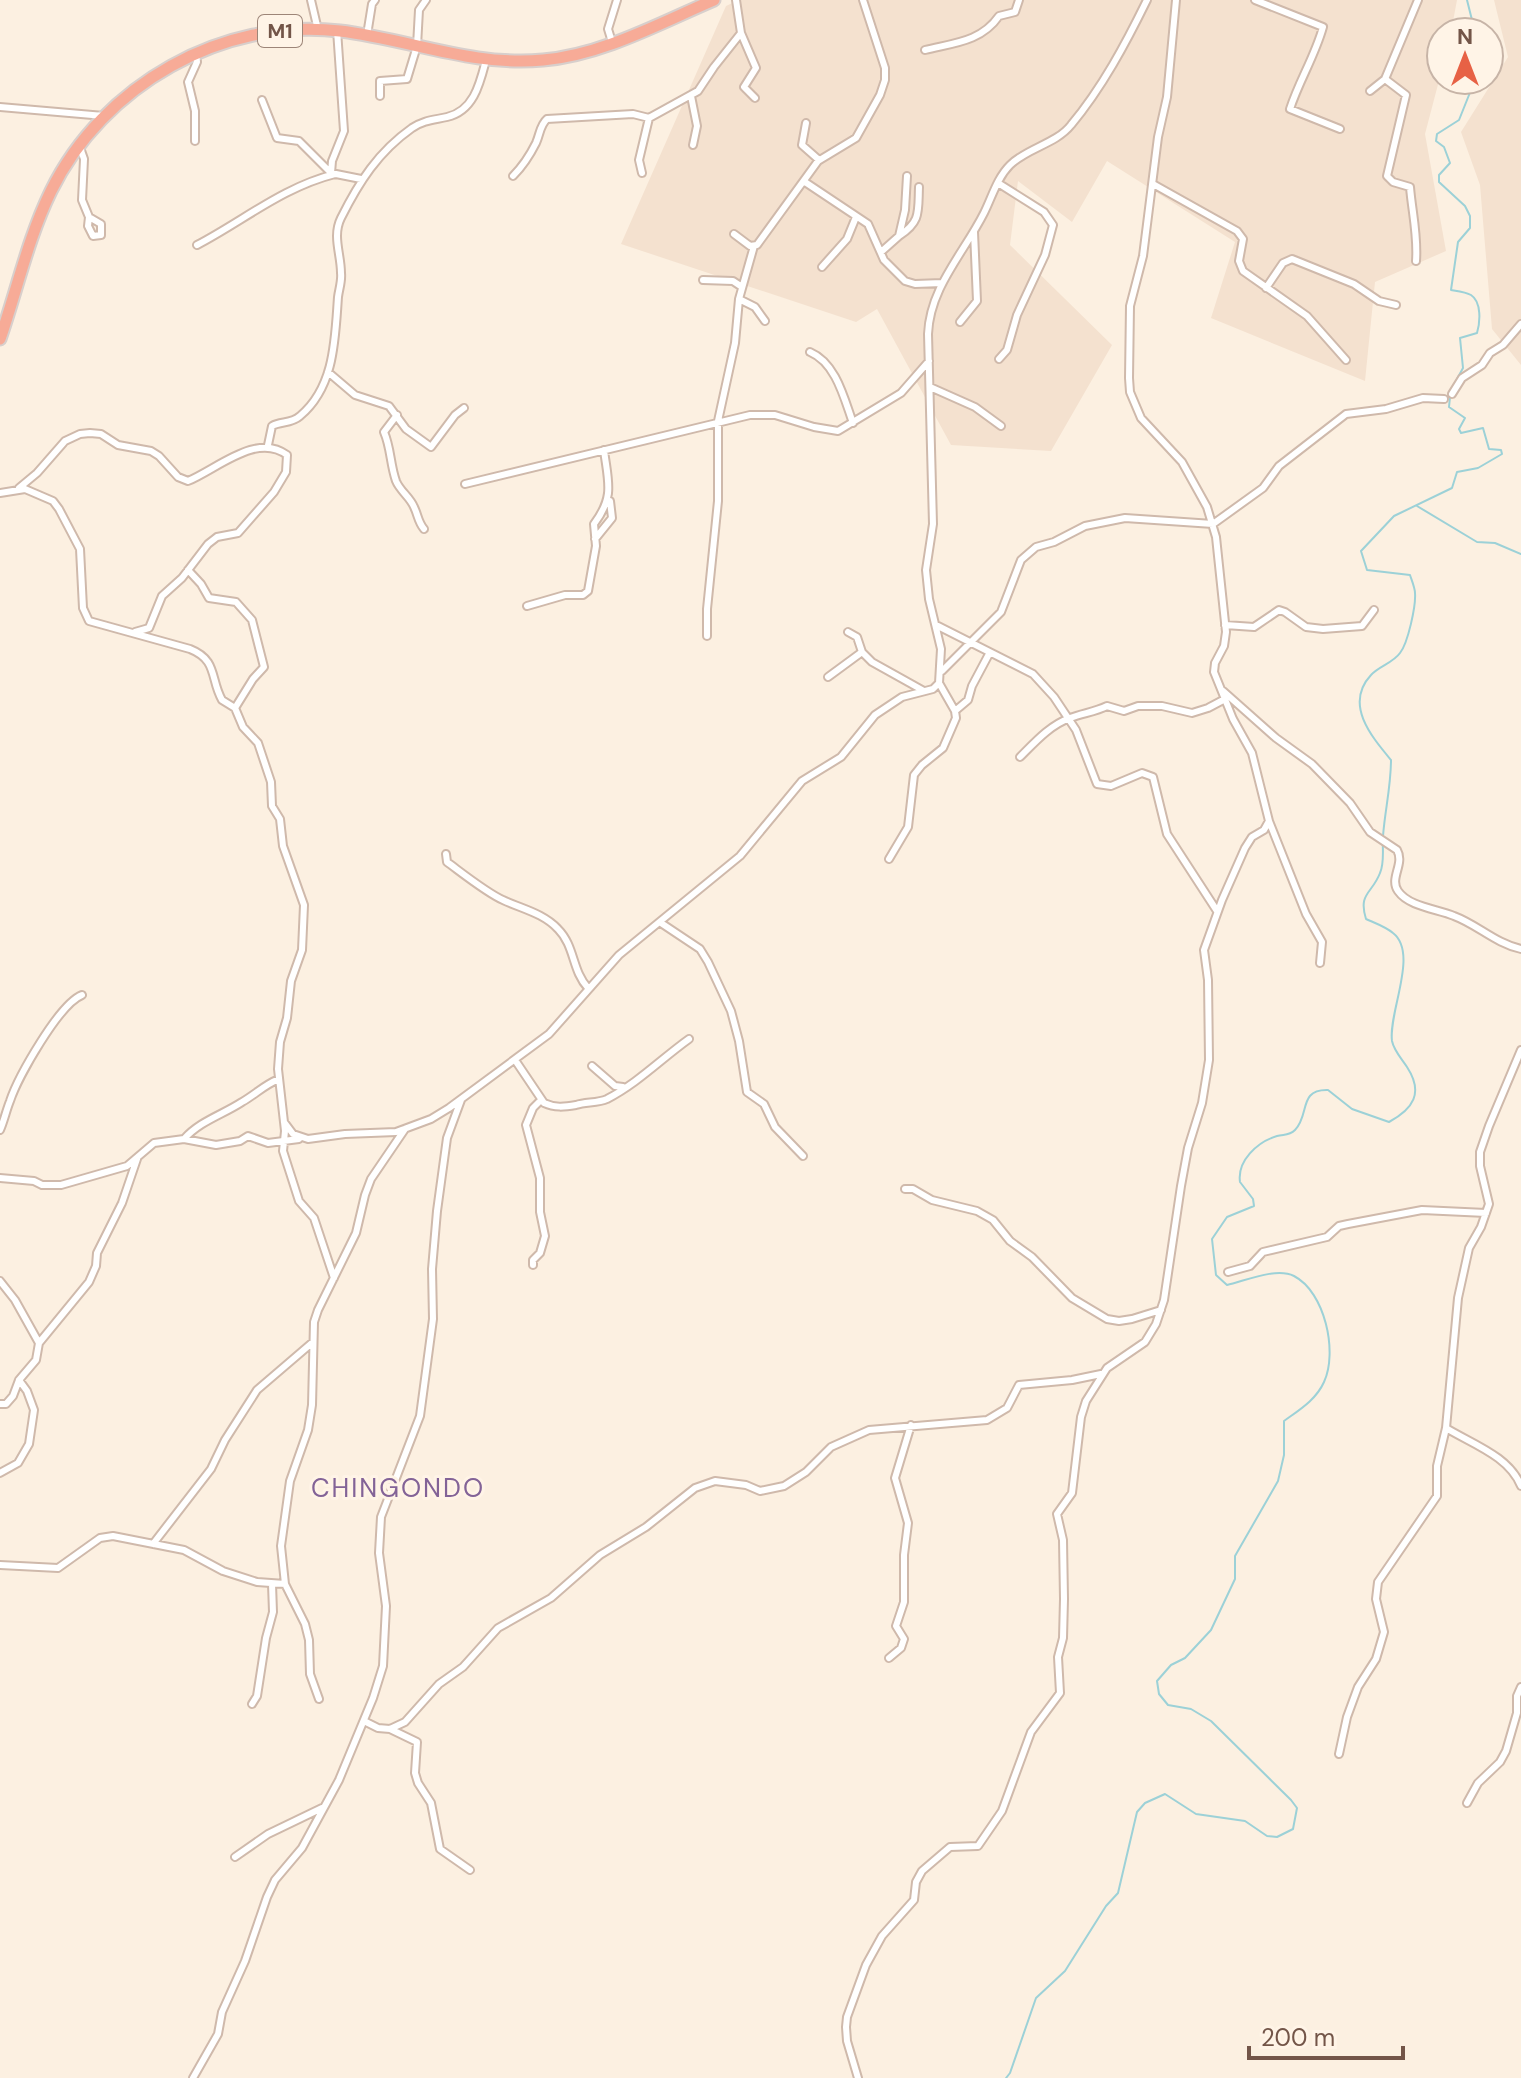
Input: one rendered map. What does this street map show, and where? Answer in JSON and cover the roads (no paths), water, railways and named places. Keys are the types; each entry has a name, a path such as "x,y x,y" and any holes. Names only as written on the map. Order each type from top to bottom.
{"highway":[{"name":"M1","path":"0,336 44,207 79,145 104,116 142,84 196,53 245,36 301,29 367,35 486,60 545,60 612,42 714,0"}],"street":[{"path":"311,0 318,30"},
{"path":"367,35 375,0"},
{"path":"380,96 380,81 407,79 417,46 419,10 426,0"},
{"path":"612,42 608,29 617,0"},
{"path":"736,0 741,33 756,68 744,87 755,98"},
{"path":"707,636 718,501 718,421 735,343 739,299 754,246 819,160 856,138 875,106 885,80 885,68 863,0"},
{"path":"925,50 971,40 991,27 999,16 1015,12 1019,0"},
{"path":"0,1178 61,1185 127,1166 154,1143 184,1139 216,1145 240,1141 248,1136 268,1143 284,1142 405,1129 431,1119 549,1034 619,955 740,856 802,781 835,763 875,715 902,697 933,689 939,683 942,671 938,626 927,580 933,524 930,313 942,283 974,232 998,183 1014,161 1071,126 1113,64 1147,0"},
{"path":"1176,0 1167,97 1158,137 1143,256 1130,306 1130,392 1141,418 1171,449 1193,479 1213,524 1225,625 1224,646 1214,667 1233,719 1252,753 1269,821 1285,867 1322,942 1320,963"},
{"path":"1255,0 1323,27 1290,109 1340,129"},
{"path":"1370,91 1385,79 1418,0"},
{"path":"333,174 332,161 344,131 337,30"},
{"path":"513,176 525,164 544,120 633,114 649,118 703,87 714,67 741,33"},
{"path":"195,141 195,111 188,82 197,62 196,53"},
{"path":"268,445 272,426 299,417 316,396 328,372 334,349 341,280 338,227 361,179 415,126 430,119 459,113 468,106 486,60"},
{"path":"1385,79 1404,92 1407,98 1400,114 1387,176 1393,182 1410,187 1418,237 1416,261"},
{"path":"691,96 697,126 693,145"},
{"path":"262,100 275,136 299,141 333,174"},
{"path":"0,107 104,116"},
{"path":"642,173 639,160 649,118"},
{"path":"806,123 802,145 819,160"},
{"path":"79,145 84,159 82,200 89,217"},
{"path":"197,245 259,206 305,183 333,174 361,179"},
{"path":"899,236 905,210 907,176"},
{"path":"805,182 871,228 887,264 905,281 915,284 942,283"},
{"path":"998,183 1044,212 1053,225 1045,255 1017,315 1007,350 999,359"},
{"path":"1153,184 1241,235 1240,266 1248,277 1307,316 1346,360"},
{"path":"881,252 913,227 917,217 919,187"},
{"path":"822,267 847,239 856,217"},
{"path":"960,322 977,301 974,232"},
{"path":"734,234 754,246"},
{"path":"1266,288 1283,263 1292,259 1354,284 1379,301 1396,305"},
{"path":"703,280 733,281 742,287"},
{"path":"739,299 755,307 765,321"},
{"path":"1452,394 1462,378 1482,365 1490,353 1503,345 1521,324"},
{"path":"810,352 822,357 827,364 840,386 853,423"},
{"path":"465,484 718,421 764,414 834,431 853,423 901,393 929,361"},
{"path":"328,372 355,395 382,402 397,415 406,429 431,447 464,408"},
{"path":"930,387 975,407 1001,426"},
{"path":"942,671 1001,612 1021,560 1036,547 1054,542 1085,526 1125,518 1213,524 1263,488 1279,466 1346,414 1386,409 1423,398 1444,399"},
{"path":"397,415 384,432 389,443 390,462 398,486 414,506 424,529"},
{"path":"16,491 65,441 80,434 101,434 118,445 151,451 178,477 188,481 260,446 268,445 284,451 288,458 286,472 274,492 238,533 217,537 208,544 162,596 149,628 132,633"},
{"path":"595,539 612,518 604,450"},
{"path":"0,493 25,489 53,501 80,549 83,608 89,621 190,649 204,656 214,674 222,700 235,708 243,727 258,743 271,782 272,806 280,819 283,846 304,905 302,950 291,981 287,1018 280,1042 283,1151 302,1207 314,1218 334,1278"},
{"path":"527,606 565,595 583,595 588,591 594,524 606,509 609,495"},
{"path":"188,570 209,598 236,602 252,620 264,667 235,708"},
{"path":"1225,625 1254,627 1279,610 1311,628 1357,627 1365,623 1374,610"},
{"path":"938,626 1033,674 1054,697 1076,730 1097,784 1111,786 1142,773 1153,777 1167,834 1217,911"},
{"path":"848,632 857,637 862,652 872,662 924,691"},
{"path":"828,677 862,652"},
{"path":"955,711 968,700 989,654"},
{"path":"889,859 908,827 914,775 943,748 956,718 939,683"},
{"path":"1020,757 1037,737 1068,718 1109,706 1124,711 1138,706 1158,706 1200,712 1224,695"},
{"path":"1224,695 1333,783 1376,837 1391,844 1400,856 1395,881 1396,889 1401,894 1422,906 1456,916 1500,942 1521,949"},
{"path":"858,2078 847,2041 847,2017 870,1957 882,1936 914,1900 916,1882 922,1871 950,1847 978,1846 982,1842 1002,1811 1031,1732 1060,1693 1058,1657 1063,1638 1064,1599 1063,1540 1057,1514 1072,1493 1083,1408 1101,1374 1114,1361 1134,1352 1145,1342 1161,1310 1181,1186 1207,1075 1210,1049 1204,950 1217,911 1249,842 1264,830 1269,821"},
{"path":"446,854 447,862 495,896 525,908 557,927 570,946 577,972 588,988"},
{"path":"661,923 700,949 708,962 731,1011 747,1092 764,1104 775,1127 803,1156"},
{"path":"0,1130 12,1095 45,1034 67,1004 82,995"},
{"path":"515,1060 541,1100 552,1106 569,1107 604,1101 623,1087 641,1080 667,1054 689,1039"},
{"path":"1339,1754 1358,1687 1376,1659 1384,1632 1375,1590 1405,1539 1437,1496 1438,1457 1446,1428 1458,1298 1469,1248 1486,1213 1489,1199 1480,1166 1480,1152 1521,1050"},
{"path":"592,1066 615,1086 623,1087"},
{"path":"184,1139 196,1126 279,1079"},
{"path":"193,2078 218,2034 222,2012 245,1961 267,1897 275,1880 302,1848 339,1780 383,1666 386,1606 379,1553 381,1517 420,1416 432,1329 432,1269 437,1211 447,1138 462,1099"},
{"path":"533,1265 545,1236 540,1212 540,1178 526,1125 533,1108 541,1100"},
{"path":"284,1122 293,1134 303,1139"},
{"path":"319,1699 310,1674 305,1624 285,1584 281,1546 290,1481 308,1430 312,1405 314,1322 356,1233 371,1179 405,1129"},
{"path":"0,1404 6,1404 13,1396 19,1380 36,1360 39,1343 89,1282 96,1266 97,1253 122,1203 137,1156"},
{"path":"905,1189 913,1189 932,1200 977,1211 993,1220 1010,1241 1032,1257 1072,1298 1107,1319 1132,1319 1161,1310"},
{"path":"1228,1272 1250,1266 1263,1252 1327,1237 1339,1226 1422,1210 1486,1213"},
{"path":"0,1281 15,1300 39,1343"},
{"path":"153,1544 211,1469 225,1440 257,1390 313,1342"},
{"path":"390,1729 413,1715 439,1684 463,1667 498,1628 551,1598 600,1555 646,1527 695,1488 715,1481 746,1485 760,1491 784,1486 806,1472 824,1451 844,1439 869,1430 987,1420 1007,1408 1019,1385 1101,1374"},
{"path":"0,1473 18,1463 29,1444 34,1410 19,1380"},
{"path":"889,1658 901,1648 904,1639 896,1626 904,1602 908,1523 895,1478 911,1425"},
{"path":"1446,1428 1481,1446 1506,1465 1521,1486"},
{"path":"0,1565 58,1568 100,1538 108,1536 184,1550 223,1571 257,1582 285,1584"},
{"path":"252,1704 257,1696 273,1612 272,1584"},
{"path":"1467,1803 1478,1783 1500,1762 1506,1751 1521,1687"},
{"path":"364,1721 417,1742 415,1773 431,1803 440,1849 470,1870"},
{"path":"235,1857 268,1834 325,1806"}],"waterway":[{"path":"1467,0 1471,16"},
{"path":"1451,390 1463,368 1460,338 1477,333 1479,313 1475,298 1451,290 1458,242 1470,228 1470,216 1465,206 1439,182 1439,175 1450,163 1444,147 1436,141 1437,134 1459,120 1469,96"},
{"path":"1006,2078 1036,1998 1065,1971 1106,1906 1118,1893 1137,1812 1145,1803 1165,1794 1196,1814 1245,1821 1267,1836 1277,1837 1293,1829 1297,1808 1291,1800 1211,1721 1191,1709 1168,1705 1159,1694 1157,1681 1171,1665 1185,1658 1211,1630 1235,1579 1235,1556 1278,1481 1284,1455 1284,1421 1316,1394 1328,1369 1330,1355 1326,1324 1314,1295 1305,1284 1294,1276 1278,1273 1227,1285 1216,1275 1212,1239 1227,1217 1254,1206 1253,1199 1240,1182 1245,1160 1262,1143 1295,1130 1308,1098 1319,1091 1328,1090 1352,1109 1389,1122 1410,1106 1415,1092 1412,1076 1392,1041 1403,969 1400,942 1393,933 1366,919 1364,910 1365,899 1377,880 1382,864 1391,760 1369,730 1360,708 1363,686 1371,675 1394,659 1403,648 1413,615 1415,591 1410,575 1367,570 1361,551 1394,516 1452,488 1457,472 1478,468 1502,454 1501,450 1489,449 1483,428 1461,433 1459,429 1465,418 1449,407 1450,397"},
{"path":"1417,506 1477,542 1495,543 1521,554"}],"district":[{"name":"CHINGONDO","path":"398,1488"}]}
